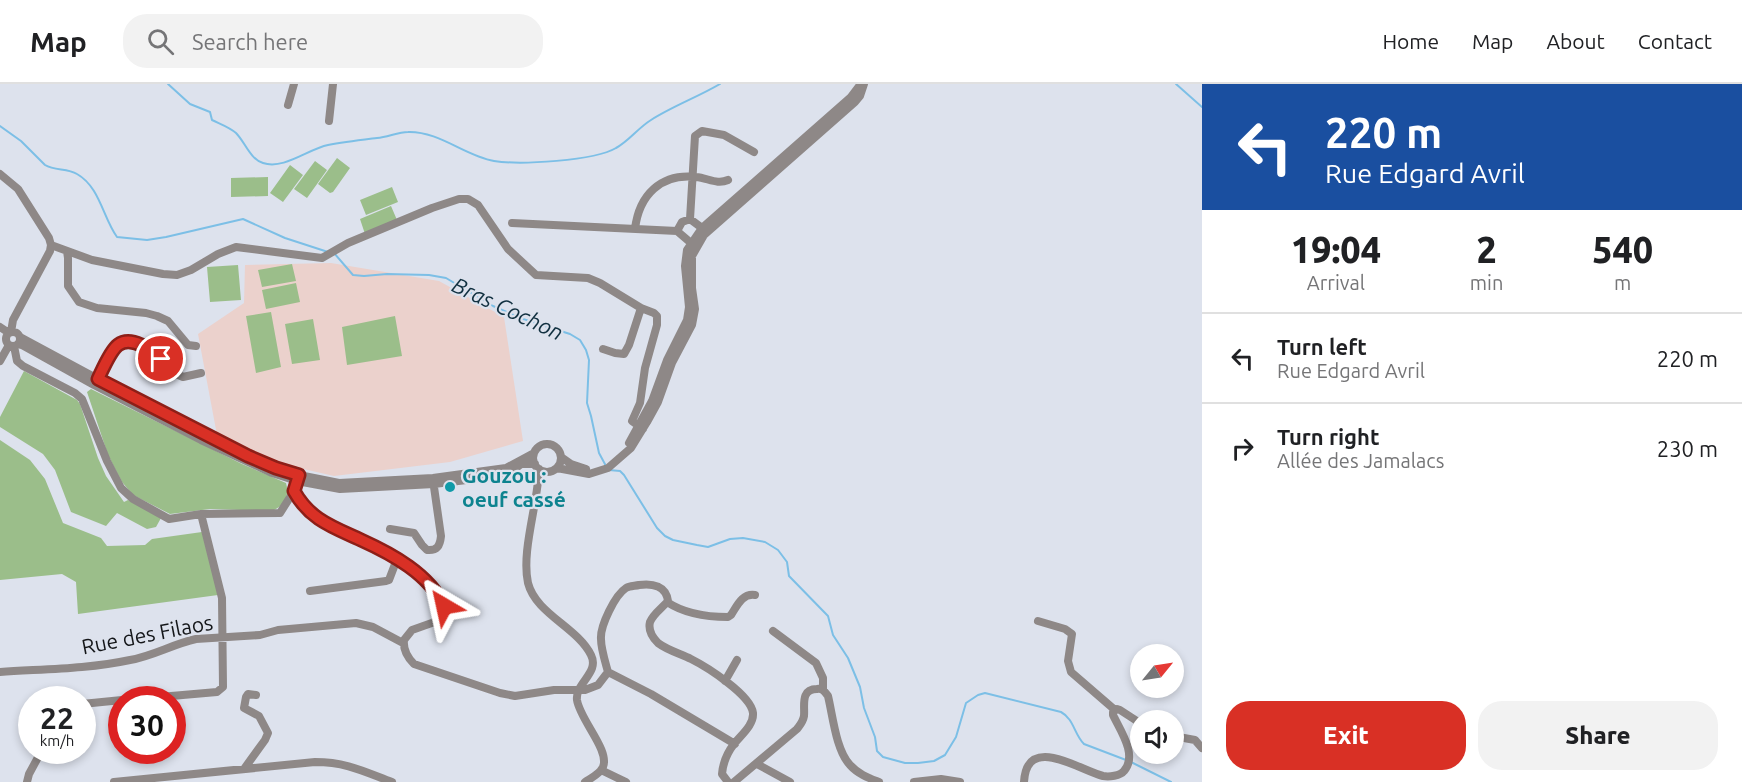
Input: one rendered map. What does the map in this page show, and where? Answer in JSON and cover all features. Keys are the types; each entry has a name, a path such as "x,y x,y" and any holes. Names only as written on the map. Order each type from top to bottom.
{"street":[{"path":"288,105 294,84"},
{"path":"329,121 333,84"},
{"path":"0,327 11,338 96,382 298,478 339,483 434,481 507,475 522,464 588,474 599,471 614,463 640,427 667,360 687,320 689,307 685,266 687,250 703,232 863,84"},
{"path":"703,232 690,219 695,136 702,130 724,135 754,152"},
{"path":"0,174 18,189 49,238 51,245 50,251 13,320 11,338 0,361"},
{"path":"635,229 641,202 654,188 670,180 693,177 717,183 728,180"},
{"path":"51,245 106,263 177,274 191,270 218,254 236,248 322,258 348,243 432,208 459,199 468,199 478,205 508,249 536,275 588,278 654,313 658,321 645,368 640,403 632,421 640,427"},
{"path":"677,231 682,222 690,219"},
{"path":"512,222 677,231 681,236 695,243"},
{"path":"67,251 68,286 79,302 97,308 157,316 168,321 188,345 196,346"},
{"path":"603,349 620,354 627,351 641,308"},
{"path":"11,338 17,361 22,366 75,393 82,399 106,461 126,495 169,519 201,514 280,513 294,491 298,478"},
{"path":"96,382 117,345 132,342 152,350 176,374 183,377 201,373"},
{"path":"434,481 506,468 534,453 539,446 549,444 557,448 561,457 577,467 599,471"},
{"path":"534,453 539,487 527,548 529,585 540,603 572,632 593,659 591,672 577,695 579,710 603,753 603,765 601,770 585,782"},
{"path":"539,487 561,457"},
{"path":"390,529 414,533 427,550 438,548 441,536 434,481"},
{"path":"294,491 314,516 396,559 423,578 441,598 446,613 443,619 412,630 404,640 403,644 409,659 414,664 514,696 554,690 592,688 608,672"},
{"path":"186,695 217,692 223,687 222,598 201,514"},
{"path":"310,591 387,581 396,559"},
{"path":"608,672 601,638 603,626 620,594 627,587 645,584 664,589 667,602 651,620 650,629 656,641 693,660 724,681 746,699 753,712 751,723 723,763 722,774 728,782"},
{"path":"667,602 681,610 728,617 744,597 755,595"},
{"path":"1038,621 1072,634 1068,660 1071,672 1115,710 1120,710 1130,716"},
{"name":"Rue des Filaos","path":"0,672 116,663 152,655 188,641 356,623 373,627 403,644"},
{"path":"773,631 816,663 823,678 823,690 828,696 841,752 850,765 862,775 879,782"},
{"path":"724,681 737,660"},
{"path":"608,672 651,694 735,744"},
{"path":"734,782 801,723 804,718 803,703 806,695 813,689 823,690"},
{"path":"244,770 268,733 259,716 244,708 248,694 256,695"},
{"path":"1024,782 1028,766 1040,757 1065,761 1104,776 1120,775 1126,769 1129,760 1128,746 1113,715 1115,710"},
{"path":"1184,738 1195,740 1202,748"},
{"path":"114,782 315,762 334,762 354,767 392,782"},
{"path":"27,782 34,764"},
{"path":"757,764 790,782"},
{"path":"601,770 626,782"},
{"path":"914,782 941,779 960,782"}],"shaded area":[{"path":"331,263 439,281 504,317 523,441 450,462 334,476 273,462 217,435 198,334 244,303 245,265"}],"green space":[{"path":"337,158 350,168 330,193 318,184"},
{"path":"315,161 327,170 307,198 294,189"},
{"path":"290,165 303,175 283,202 270,193"},
{"path":"268,177 268,196 231,197 231,178"},
{"path":"392,187 398,202 366,215 360,200"},
{"path":"391,206 397,220 365,234 360,219"},
{"path":"292,264 296,281 262,287 258,270"},
{"path":"238,265 241,300 210,302 207,267"},
{"path":"296,283 300,302 266,309 262,290"},
{"path":"271,312 281,367 256,373 246,316"},
{"path":"395,316 402,356 347,365 342,327"},
{"path":"313,319 320,360 292,364 285,324"},
{"path":"24,371 77,400 106,476 124,502 128,500 161,518 156,527 147,529 117,513 106,526 71,512 55,470 43,454 0,427 0,417"},
{"path":"91,389 242,464 286,483 285,500 271,511 210,509 170,514 133,495 122,482 108,455 87,392"},
{"path":"0,440 30,460 45,479 63,523 101,538 107,546 145,545 152,539 202,532 218,595 78,614 76,582 62,574 0,580"}],"waterway":[{"path":"168,84 190,104 210,112 212,120 236,133 258,161 271,164 279,164 328,145 408,132 430,135 494,161 538,162 575,159 616,148 651,120 720,84"},
{"path":"1176,84 1202,107"},
{"name":"Bras Cochon","path":"0,126 21,141 45,165 73,172 85,180 96,195 117,237 147,240 243,219 285,238 328,252"},
{"name":"Bras Cochon","path":"334,253 353,275 429,275 446,278 493,306 523,319 570,334 580,340 589,360 587,403 599,453 606,466"},
{"name":"Bras Cochon","path":"609,470 620,471 624,475 657,528 673,540 708,547 730,539 743,538 765,542 778,550 787,562 789,576 828,616 833,635 848,658 860,687 877,751 883,757 905,763 918,763 934,761 945,755 956,737 966,703 985,693 1061,712 1069,719 1084,744 1126,760"},
{"name":"Bras Cochon","path":"1135,764 1171,782"}],"place":[{"name":"Gouzou : oeuf cassé","path":"450,487"}],"route":[{"path":"161,359 145,346 132,342 117,345 98,379 248,456 299,475 294,491 314,516 396,559 423,578 441,598 444,606"}]}
